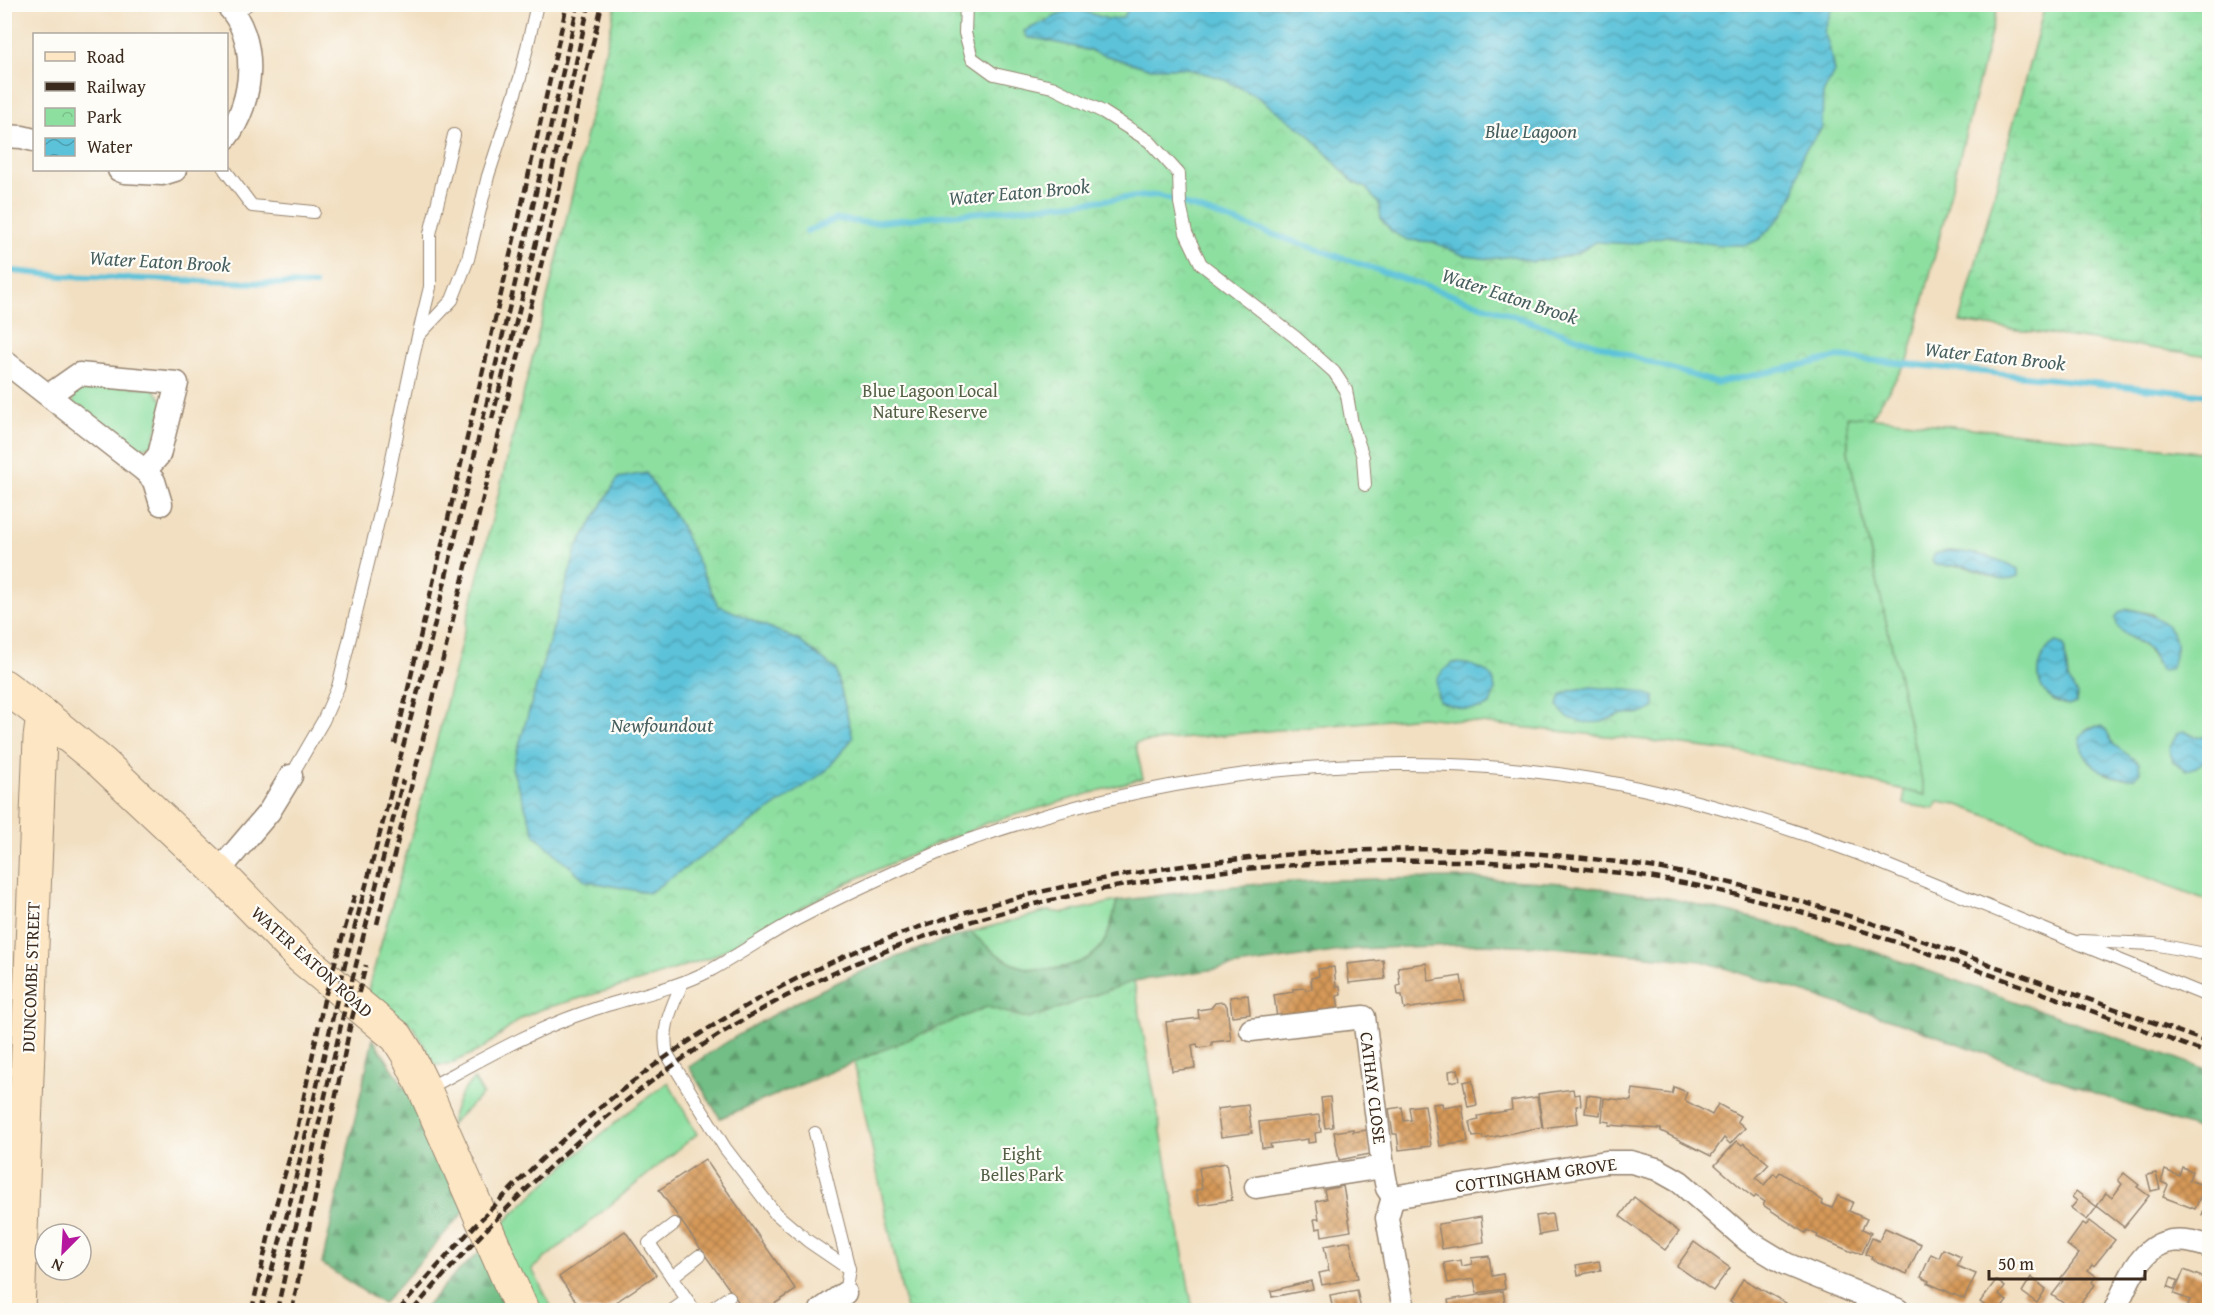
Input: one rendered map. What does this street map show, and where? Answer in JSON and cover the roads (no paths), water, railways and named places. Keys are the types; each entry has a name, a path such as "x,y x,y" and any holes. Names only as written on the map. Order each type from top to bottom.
{"street":[{"path":"228,135 240,114 250,79 248,47 236,8"},
{"path":"4,136 33,140"},
{"path":"122,171 162,174 172,171"},
{"path":"4,361 145,471 154,481 161,504"},
{"path":"49,395 79,374 185,378 159,454 145,471"},
{"name":"WATER EATON ROAD","path":"4,686 102,763 218,872 261,919 301,957 397,1037 425,1090 522,1311"},
{"name":"DUNCOMBE STREET","path":"14,1302 14,1156 43,715"},
{"path":"218,872 269,812 291,776"},
{"name":"CATHAY CLOSE","path":"1251,1030 1364,1017 1383,1167 1387,1188 1393,1197"},
{"name":"COTTINGHAM GROVE","path":"1393,1197 1606,1162 1631,1162 1657,1169 1680,1182 1748,1241 1786,1264 1898,1311"},
{"path":"1256,1187 1383,1167"},
{"path":"1393,1197 1387,1218 1404,1311"},
{"path":"2115,1311 2132,1271 2143,1256 2160,1245 2181,1241 2210,1247"},
{"path":"821,1311 845,1293"}],"lane":[{"path":"418,336 452,300 468,259 488,176 520,78 537,4"},
{"path":"966,4 965,33 972,58 994,74 1052,87 1103,112 1149,141 1179,174 1180,203 1186,233 1201,264 1295,337 1334,372 1346,390 1352,424 1363,457 1365,485"},
{"path":"291,776 323,721 338,687 383,501 430,287 430,234 453,135"},
{"path":"226,171 252,206 314,212"},
{"path":"425,1090 516,1040 551,1025 591,1010 682,983 711,970 800,917 866,884 973,839 1088,805 1201,781 1257,773 1377,765 1437,765 1541,773 1595,780 1702,803 1804,833 2210,997"},
{"path":"2074,941 2154,944 2210,955"},
{"path":"682,983 666,1028 664,1039 667,1054 725,1148 776,1213 808,1241 849,1269"},
{"path":"815,1133 849,1269 845,1293"},
{"path":"673,1311 691,1305 649,1243 674,1224"},
{"path":"672,1277 699,1256"},
{"path":"710,1311 729,1297"}],"water":[{"name":"Blue Lagoon","path":"1130,5 1833,5 1824,32 1834,72 1823,94 1822,128 1803,153 1795,191 1784,213 1760,239 1747,245 1718,245 1666,236 1632,244 1596,242 1578,253 1532,262 1513,256 1490,259 1465,256 1433,242 1408,240 1392,232 1381,219 1379,204 1366,188 1353,182 1308,134 1256,96 1221,78 1185,68 1148,68 1076,47 1028,38 1024,31 1073,8 1108,19 1122,18"},
{"name":"Newfoundout","path":"646,473 680,524 718,605 798,640 836,670 853,738 826,771 649,893 586,881 535,835 512,769 577,547 618,478"},
{"path":"1948,551 1993,558 2018,569 2018,576 2004,579 1964,566 1935,565 1932,560 1935,554"},
{"path":"2128,609 2161,621 2174,635 2175,656 2170,669 2161,670 2152,653 2143,644 2126,635 2118,627 2115,618 2120,612"},
{"path":"2057,642 2064,645 2068,679 2077,695 2076,703 2068,706 2046,694 2039,678 2043,656 2051,645"},
{"path":"1452,663 1474,666 1493,677 1495,690 1490,705 1471,710 1439,701 1437,680"},
{"path":"1592,687 1638,691 1655,697 1655,707 1646,712 1618,715 1594,723 1570,718 1561,711 1558,706 1561,695 1572,690"},
{"path":"2101,726 2106,730 2114,745 2139,763 2140,772 2134,778 2109,775 2085,755 2080,740 2083,733 2089,728"},
{"path":"2184,731 2195,737 2209,737 2209,758 2196,767 2186,770 2173,761 2169,750 2177,733"}],"waterway":[{"name":"Water Eaton Brook","path":"807,231 837,219 868,223 1157,195 1717,383 1839,357 2210,395"},
{"name":"Water Eaton Brook","path":"4,270 63,276 315,285"}],"railway":[{"path":"395,744 567,4"},
{"path":"261,1310 289,1207 346,960 426,661 578,4"},
{"path":"492,419 539,230 589,4"},
{"path":"377,924 549,233 602,4"},
{"path":"277,1310 343,1016 403,780"},
{"path":"399,1310 510,1190 591,1115 633,1081 724,1019 789,983 856,951 924,925 993,904 1135,873 1282,855 1439,849 1544,854 1647,867 1737,884 1848,916 2210,1043"},
{"path":"413,1310 484,1232 560,1158 641,1090 728,1029 798,990 869,958 943,930 1019,908 1095,891 1173,878 1251,868 1376,861 1513,863 1649,877 1724,892 1843,925 2001,978 2210,1054"},
{"path":"252,1310 274,1212 296,1135 324,1000 355,894"},
{"path":"292,1310 351,1022 366,965"}],"park label":[{"name":"Blue Lagoon Local Nature Reserve","path":"930,401"},
{"name":"Eight Belles Park","path":"1022,1164"}]}
